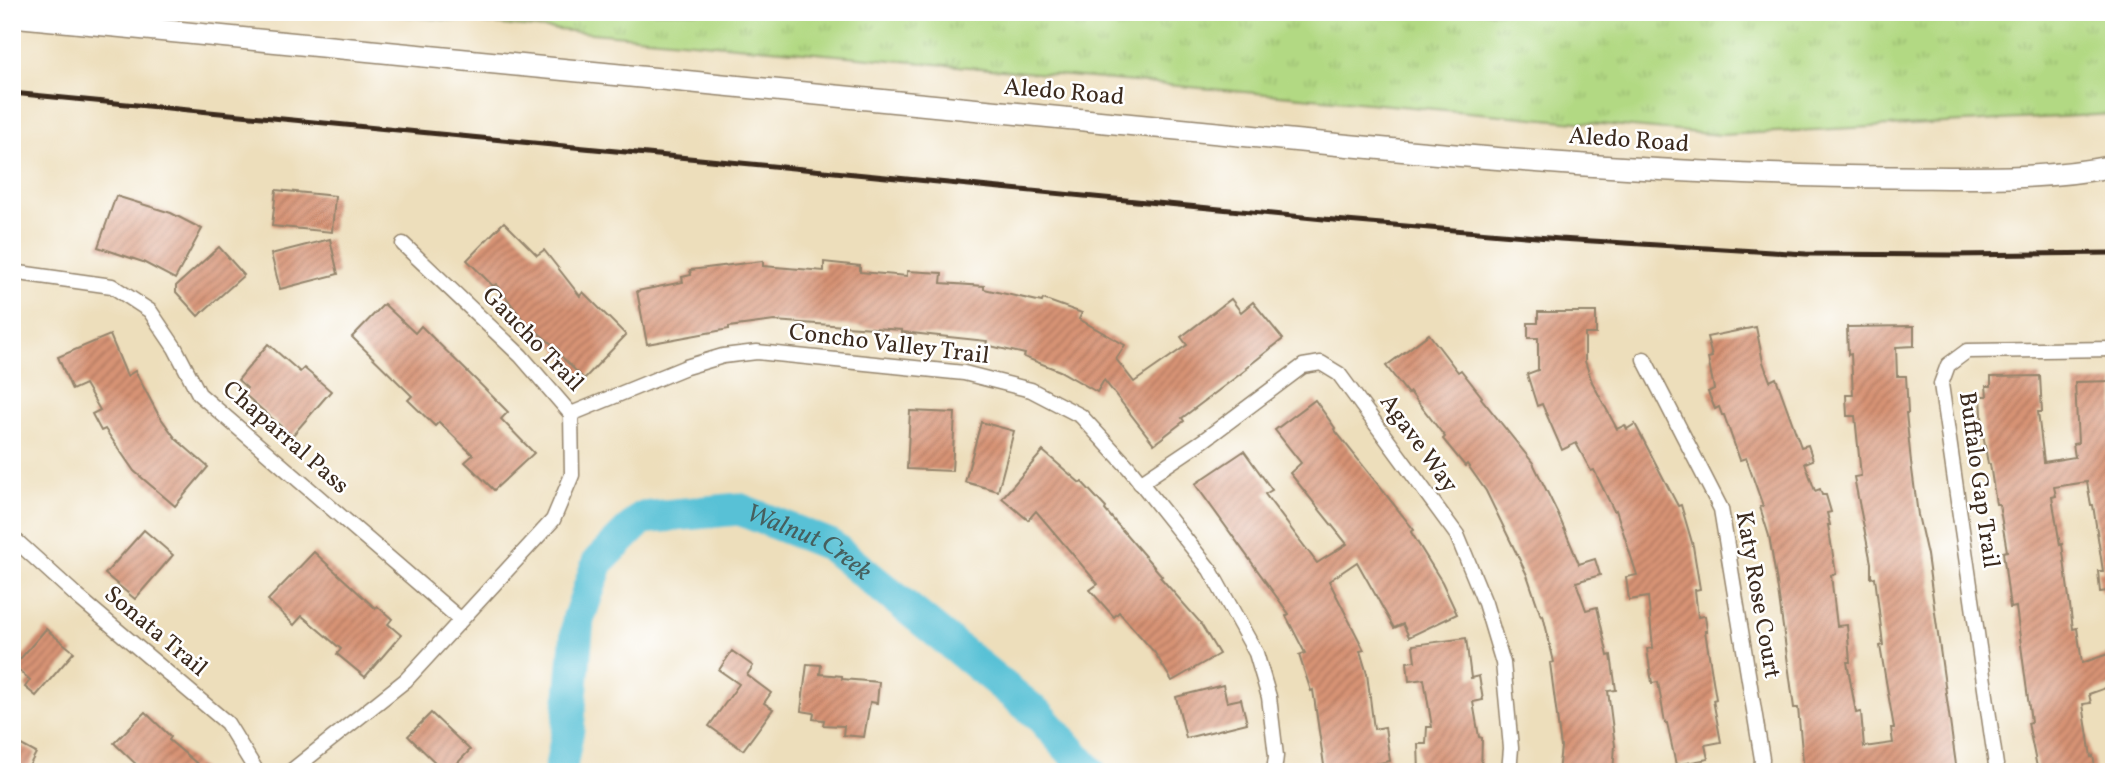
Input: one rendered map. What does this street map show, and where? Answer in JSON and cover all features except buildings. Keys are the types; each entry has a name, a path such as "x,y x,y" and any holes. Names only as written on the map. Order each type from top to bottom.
{"street":[{"name":"Aledo Road","path":"12,16 981,111 1418,152 1644,170 1804,176 2011,177 2093,171 2114,166"},
{"name":"Gaucho Trail","path":"290,772 406,680 552,520 572,475 571,414 521,356 403,244"},
{"name":"Chaparral Pass","path":"12,272 112,285 150,311 175,348 199,394 461,620"},
{"name":"Buffalo Gap Trail","path":"1997,772 1941,384 1948,365 1967,351 2114,349"},
{"name":"Concho Valley Trail","path":"571,414 686,367 723,356 757,352 964,373 1031,390 1081,416 1140,483 1210,570 1256,653 1269,697 1276,756 1274,772"},
{"name":"Katy Rose Court","path":"1644,359 1721,509 1762,759 1761,772"},
{"name":"Agave Way","path":"1140,483 1303,366 1321,363 1339,374 1457,536 1485,603 1503,663 1511,748 1509,772"},
{"name":"Sonata Trail","path":"12,537 78,597 227,723 257,772"}],"green space":[{"path":"360,12 2114,12 2114,114 1721,135"}],"waterway":[{"name":"Walnut Creek","path":"560,772 568,729 578,620 598,562 642,518 739,509 830,545 1040,716 1090,772"}],"railway":[{"path":"12,93 1334,220 1560,239 1806,254 2114,253"}]}
